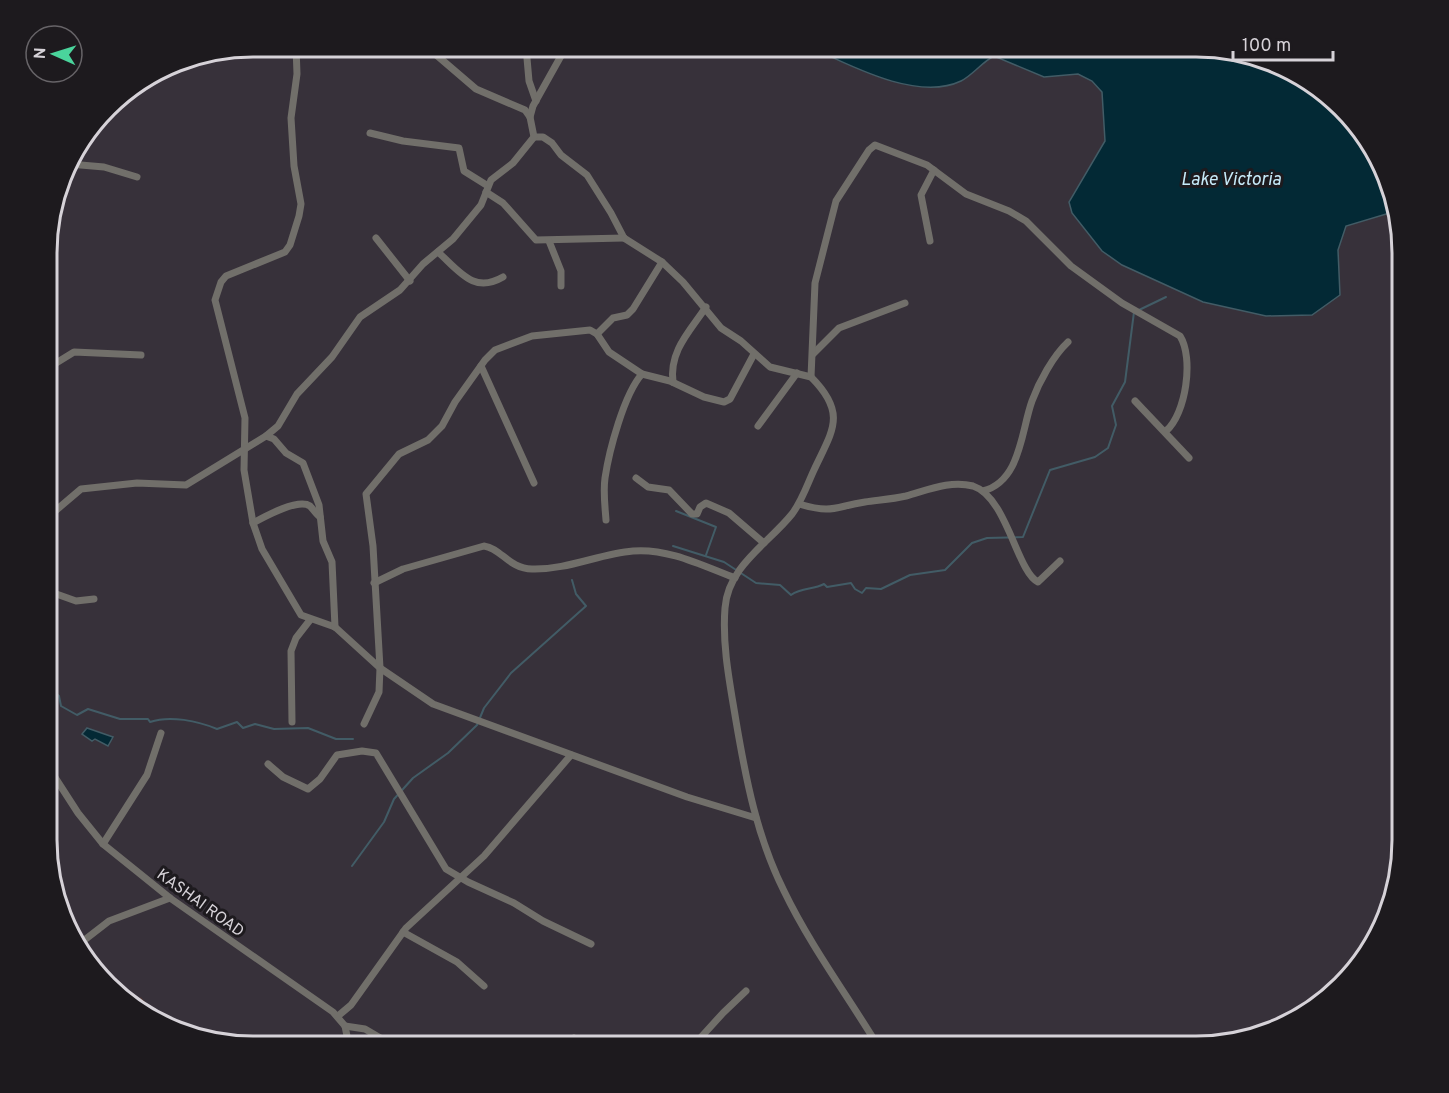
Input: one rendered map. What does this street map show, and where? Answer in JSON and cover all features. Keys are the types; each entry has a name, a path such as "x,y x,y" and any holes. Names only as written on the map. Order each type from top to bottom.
{"street":[{"path":"296,57 297,74 291,118 294,166 301,204 290,245 277,256 226,276 221,282 215,300 245,418 244,470 253,523 262,549 276,576 301,615 335,627 380,668 433,705 687,797 756,818"},
{"path":"439,57 476,89 518,106 530,117"},
{"path":"527,57 529,81 536,101"},
{"path":"57,509 81,489 137,483 186,485 266,436 278,426 297,394 332,357 360,317 410,281 423,264 438,252 476,212 494,177 513,163 534,136 530,117 536,101 560,57"},
{"path":"370,133 403,141 459,147 464,171 507,207 531,237 549,241 624,238"},
{"path":"534,136 543,137 552,143 561,155 586,175 624,238 662,262 706,307 721,328 741,341 770,367 811,376"},
{"path":"872,1036 790,903 756,818 732,694 725,639 725,607 735,578 799,504 834,430 834,413 811,376 815,283 836,201 868,150 875,145 909,156 934,170 966,194 1009,211 1026,221 1078,271 1128,308 1180,336 1185,345 1188,366 1180,415 1167,431"},
{"path":"78,165 104,167 137,177"},
{"path":"930,241 921,195 934,170"},
{"path":"376,238 410,281"},
{"path":"549,241 561,271 561,286"},
{"path":"438,252 478,284 488,285 503,277"},
{"path":"597,334 614,318 627,315 633,309 662,262"},
{"path":"813,354 839,328 905,303"},
{"path":"673,382 672,364 676,352 706,307"},
{"path":"364,724 379,692 380,668 373,546 366,494 399,454 428,440 442,426 455,402 495,350 527,337 581,330 597,334 609,352 642,374 673,382 704,397 724,402 730,399 754,354"},
{"path":"983,491 992,487 1003,477 1018,456 1033,398 1057,354 1068,342"},
{"path":"57,362 74,352 141,355"},
{"path":"481,366 534,483"},
{"path":"758,426 797,373"},
{"path":"606,520 604,489 608,465 630,395 642,374"},
{"path":"1135,400 1152,420 1167,431 1189,458"},
{"path":"266,436 274,439 286,453 305,466 320,505 323,540 332,562 335,627"},
{"path":"636,478 648,488 669,490 692,514 697,514 700,507 706,503 719,507 764,543"},
{"path":"799,504 835,510 945,485 972,486 983,491 1009,530 1030,577 1038,582 1060,561"},
{"path":"253,523 287,507 302,505 310,506 320,517"},
{"path":"374,583 403,569 484,546 492,547 503,558 520,567 531,569 593,561 624,552 649,551 686,560 735,578"},
{"path":"57,593 76,601 94,599"},
{"path":"292,722 291,651 296,638 310,620"},
{"path":"104,844 147,775 161,733"},
{"path":"268,764 283,777 308,789 320,779 337,755 362,751 376,753 446,869 461,879 514,903 543,921 591,944"},
{"path":"338,1016 351,1005 403,932 484,856 571,754"},
{"name":"KASHAI ROAD","path":"57,780 78,813 104,844 170,898 338,1016 345,1026 347,1036"},
{"path":"85,940 109,921 170,898"},
{"path":"403,932 457,962 484,986"},
{"path":"703,1036 746,992"},
{"path":"345,1026 365,1029 377,1036"}],"water":[{"name":"Lake Victoria","path":"831,57 992,57 961,81 943,86 924,87 884,79"},
{"name":"Lake Victoria","path":"996,57 1209,57 1247,64 1271,72 1305,90 1343,124 1366,155 1382,190 1388,214 1346,226 1338,250 1340,295 1312,315 1266,316 1203,302 1122,265 1102,251 1072,213 1069,202 1105,141 1102,92 1092,81 1078,74 1044,77"},
{"path":"87,728 113,737 108,746 95,739 92,741 82,734"}],"waterway":[{"path":"1139,310 1166,297"},
{"path":"673,546 724,562 756,583 780,585 791,595 824,584 827,587 851,583 862,593 866,588 881,589 910,575 945,570 972,543 987,538 1023,537 1050,470 1095,457 1108,448 1116,425 1112,406 1125,382 1134,312"},
{"path":"676,511 716,527 706,555"},
{"path":"352,866 384,822 394,799 413,778 448,753 477,725 484,708 511,673 586,606 576,594 572,580"},
{"path":"57,694 61,706 77,715 88,709 120,719 148,719 150,722 166,719 184,720 217,729 237,722 243,728 255,724 274,729 308,728 336,739 353,739"}]}
